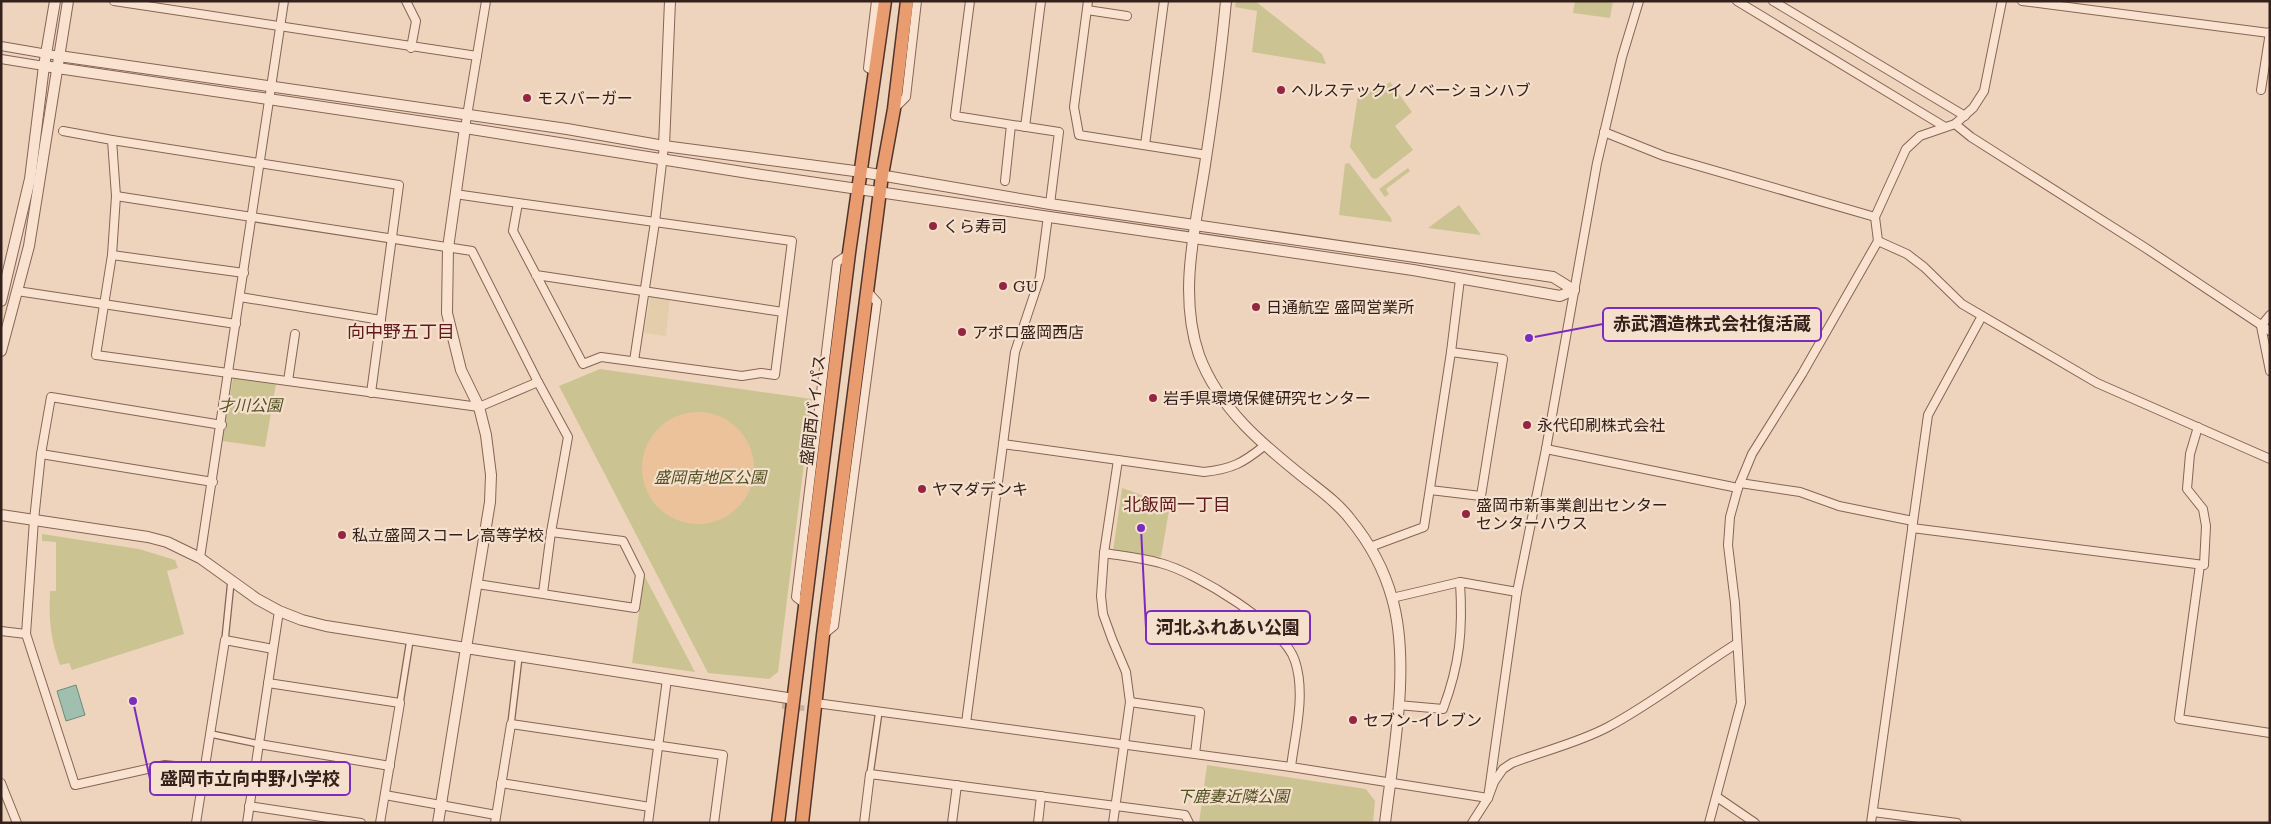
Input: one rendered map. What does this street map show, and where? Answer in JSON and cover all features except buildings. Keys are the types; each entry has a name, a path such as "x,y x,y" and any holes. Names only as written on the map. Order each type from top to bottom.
{"highway":[{"name":"盛岡西バイパス","path":"778,823 849,254 885,1"},
{"path":"802,823 823,635 882,176 894,109 907,1"}],"street":[{"path":"1,301 30,179 44,66 55,1"},
{"path":"1,350 17,292 36,206 68,1"},
{"path":"114,1 411,48 476,56"},
{"path":"200,558 222,425 284,1"},
{"path":"406,1 416,21 411,48"},
{"path":"438,823 490,502 491,475 486,435 479,407 461,370 447,313 448,248 464,128 486,1"},
{"path":"634,361 663,159 670,1"},
{"path":"876,1 868,68 876,72"},
{"path":"894,109 906,98 917,1"},
{"path":"970,1 955,116 1059,132 1050,204"},
{"path":"1025,127 1041,1"},
{"path":"1088,1 1074,107 1079,135 1207,155"},
{"path":"1145,145 1164,1"},
{"path":"1226,1 1207,155 1188,283 1192,331 1200,356 1219,395 1238,420 1264,446 1349,517 1370,547 1383,572 1392,598 1398,630 1398,705 1385,823"},
{"path":"1488,798 1517,592 1546,449 1574,290 1604,132 1622,57 1639,1"},
{"path":"1737,1 1945,127"},
{"path":"1773,1 1965,116"},
{"path":"1709,823 1741,703 1735,603 1728,545 1730,517 1739,485 1752,454 1802,374 1878,242 1874,216 1906,149 1920,136 1955,124 1965,116 1984,91 2002,1"},
{"path":"2022,1 2270,33 2261,90"},
{"path":"1087,10 1127,16"},
{"path":"1,46 271,87 467,114 664,146 862,172 1050,204 1553,277 1574,290"},
{"path":"1,59 859,189 1414,270 1560,296 1574,290"},
{"path":"1955,124 1971,137 2144,247 2270,331"},
{"path":"1005,181 1011,125"},
{"path":"63,131 399,185 371,393"},
{"path":"1604,132 1664,156 1874,216"},
{"path":"112,140 116,196 112,255 106,305 96,355 479,407 538,382"},
{"path":"455,194 792,241 775,375 761,373 742,376 601,357 583,364 513,231 518,203"},
{"path":"116,196 472,251 568,437 551,532 544,593"},
{"path":"966,723 1015,352 1040,277 1048,216"},
{"path":"1878,242 1907,254 1924,267 1962,304 2097,383 2270,459"},
{"path":"112,255 244,273"},
{"path":"536,275 782,312"},
{"path":"1370,547 1424,527 1451,352 1460,279"},
{"path":"17,292 236,324"},
{"path":"240,297 381,320"},
{"path":"2261,326 2270,315"},
{"path":"1871,823 1928,415 1982,316"},
{"path":"2261,326 2270,371"},
{"path":"288,382 295,334"},
{"path":"1430,490 1481,496 1503,359 1451,352"},
{"path":"206,769 165,765 75,786 26,634 34,520 41,454 51,397 222,425"},
{"path":"1546,449 1739,485 1800,492 1839,506 1913,524 2204,565 2206,526 2203,509 2187,489 2190,454 2198,427"},
{"path":"1003,444 1204,472 1243,463 1264,446"},
{"path":"41,454 213,482"},
{"path":"1113,823 1130,702 1126,672 1103,614 1101,582 1118,460"},
{"path":"1,515 148,537 167,542 200,558 231,581 279,611 326,626 794,699"},
{"path":"477,584 634,608 640,575 623,541 551,532"},
{"path":"1104,553 1160,563 1198,578 1273,628 1287,645 1295,661 1299,682 1291,767"},
{"path":"2200,565 2179,719 2270,733"},
{"path":"196,823 206,769 231,581"},
{"path":"1392,598 1460,582 1517,592"},
{"path":"1398,705 1443,709 1454,678 1463,623 1460,582"},
{"path":"246,823 279,611"},
{"path":"1,631 26,634"},
{"path":"224,640 273,649"},
{"path":"380,823 410,640"},
{"path":"1472,823 1488,798 1494,782 1502,769 1512,763 1606,728 1660,696 1695,669 1736,644"},
{"path":"385,795 441,805 495,819 519,656"},
{"path":"648,823 666,679"},
{"path":"268,683 400,704"},
{"path":"1130,702 1200,712 1196,754"},
{"path":"816,703 1291,767 1488,798"},
{"path":"864,823 879,711"},
{"path":"510,724 723,755 714,823"},
{"path":"211,734 390,766"},
{"path":"870,774 1184,815 1189,823"},
{"path":"1,783 17,823"},
{"path":"501,783 650,807"},
{"path":"952,823 958,785"},
{"path":"1038,823 1041,796"},
{"path":"1717,797 1756,823"},
{"path":"249,806 361,823"},
{"path":"1873,812 1957,823"}],"shaded area":[{"path":"654,295 670,298 666,336 644,333 650,297"},
{"path":"76,685 85,715 66,721 57,691"}],"green space":[{"path":"1236,1 1255,1 1322,54 1326,64 1252,52 1257,11 1235,7"},
{"path":"1575,1 1613,1 1610,18 1573,13"},
{"path":"1390,82 1412,112 1395,126 1413,150 1376,179 1372,178 1350,147 1359,88 1378,90"},
{"path":"1349,163 1391,218 1392,222 1339,215 1345,164"},
{"path":"1408,168 1410,171 1386,189 1389,194 1385,197 1379,189"},
{"path":"1459,205 1481,235 1428,228"},
{"name":"盛岡南地区公園","path":"600,369 812,399 778,672 769,679 708,673 559,386"},
{"name":"才川公園","path":"233,378 276,384 265,447 222,441"},
{"path":"1122,488 1170,505 1161,557 1113,551"},
{"path":"42,534 139,549 175,560 178,568 167,571 184,634 72,670 69,663 60,665 52,637 50,611 50,591 56,591 56,542 42,541"},
{"path":"644,575 695,672 632,663"},
{"name":"下鹿妻近隣公園","path":"1207,765 1366,789 1375,801 1373,823 1199,823"}],"sand":[{"path":"698,412 720,416 738,428 750,446 754,468 750,490 738,508 720,520 698,524 676,520 658,508 646,490 642,468 646,446 658,428 676,416"}],"tunnel":[{"path":"782,706 823,710"}],"place":[{"name":"ヘルステックイノベーションハブ","path":"1281,90"},
{"name":"モスバーガー","path":"527,98"},
{"name":"くら寿司","path":"933,226"},
{"name":"GU","path":"1003,286"},
{"name":"日通航空 盛岡営業所","path":"1256,307"},
{"name":"アポロ盛岡西店","path":"962,332"},
{"name":"赤武酒造株式会社復活蔵","path":"1529,338"},
{"name":"岩手県環境保健研究センター","path":"1153,398"},
{"name":"永代印刷株式会社","path":"1527,425"},
{"name":"ヤマダデンキ","path":"922,489"},
{"name":"盛岡市新事業創出センター センターハウス","path":"1466,514"},
{"name":"河北ふれあい公園","path":"1141,528"},
{"name":"私立盛岡スコーレ高等学校","path":"342,535"},
{"name":"盛岡市立向中野小学校","path":"133,701"},
{"name":"セブン-イレブン","path":"1353,720"}],"district":[{"name":"向中野五丁目","path":"401,331"},
{"name":"北飯岡一丁目","path":"1177,504"}]}
